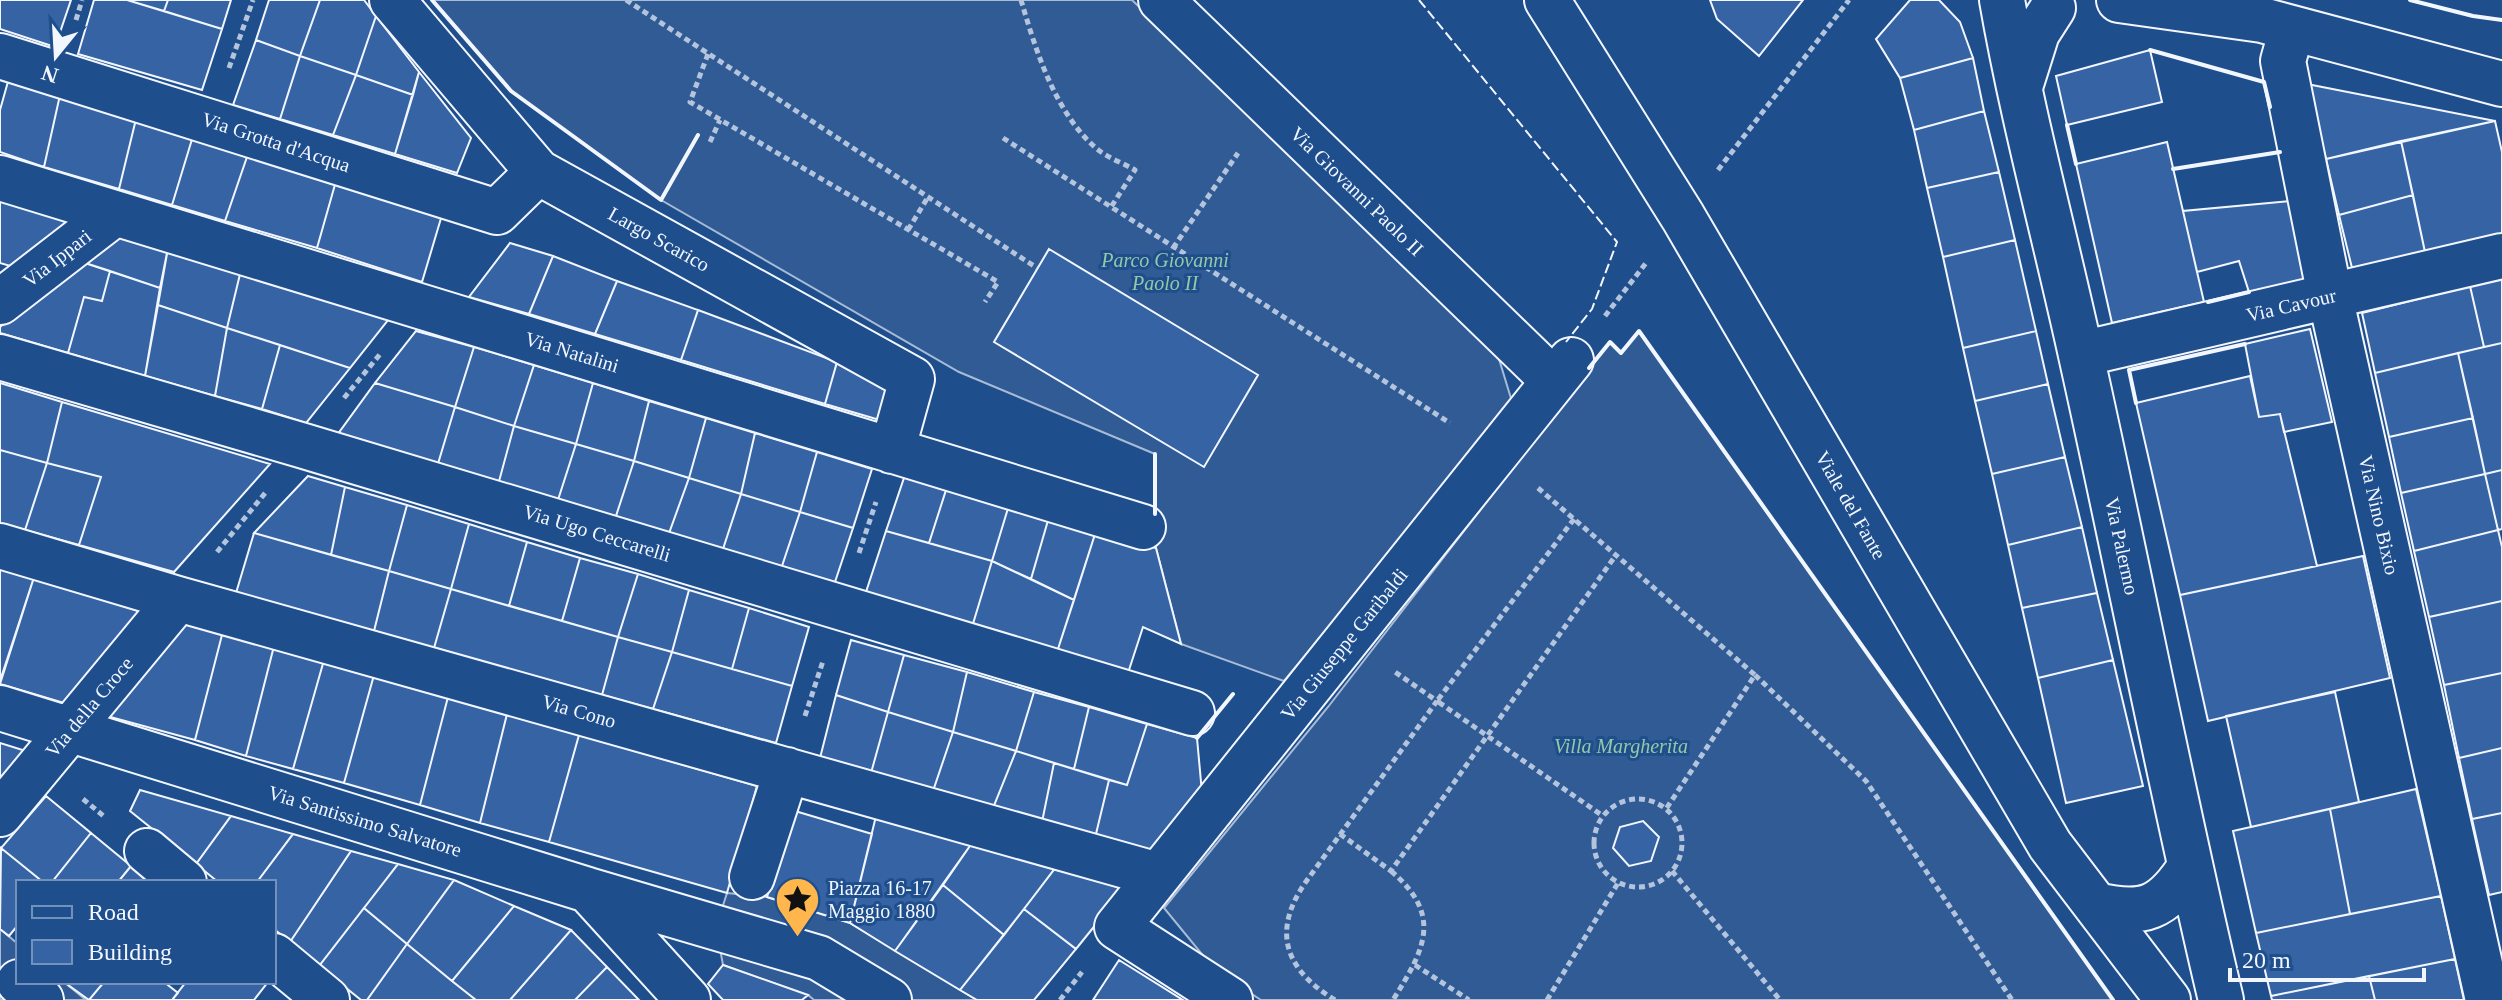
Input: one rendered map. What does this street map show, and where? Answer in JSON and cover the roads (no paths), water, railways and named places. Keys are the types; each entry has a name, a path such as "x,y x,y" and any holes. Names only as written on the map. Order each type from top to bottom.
{"street":[{"name":"Largo Scarico","path":"392,0 538,172 912,379 892,451"},
{"name":"Via Giovanni Paolo II","path":"1161,0 1270,106 1562,371"},
{"name":"Viale del Fante","path":"1547,0 1683,217 2050,845 2168,1000"},
{"path":"2003,0 2007,7 2024,17 2044,14 2056,4"},
{"name":"Via Palermo","path":"2003,0 2019,93 2081,354 2221,1000"},
{"path":"2119,0 2260,17 2502,84"},
{"path":"2019,93 2025,64 2037,33 2056,4"},
{"name":"Via Nino Bixio","path":"2260,17 2283,61 2330,296 2486,919 2488,1000"},
{"name":"Via Grotta d'Acqua","path":"0,56 497,212 538,172"},
{"name":"Via Natalini","path":"0,178 1143,527"},
{"name":"Via Ippari","path":"0,302 114,214"},
{"name":"Via Cavour","path":"2081,354 2502,256"},
{"name":"Via Ugo Ceccarelli","path":"0,357 1192,713"},
{"name":"Via Giuseppe Garibaldi","path":"1230,1000 1117,927 1562,371"},
{"name":"Via Cono","path":"0,546 1158,875"},
{"name":"Via della Croce","path":"0,814 178,599"},
{"name":"Via Santissimo Salvatore","path":"0,708 588,890 819,958 889,1000"},
{"path":"752,877 787,770"},
{"path":"147,851 182,880"},
{"path":"2096,905 2124,911 2151,907 2175,891 2190,867"},
{"path":"588,890 677,988 716,927"},
{"path":"0,966 16,979"},
{"path":"279,976 327,1000"},
{"path":"22,984 41,1000"}],"place":[{"name":"Piazza 16-17 Maggio 1880","path":"797,939"}],"park label":[{"name":"Parco Giovanni Paolo II","path":"1165,272"},
{"name":"Villa Margherita","path":"1621,746"}]}
